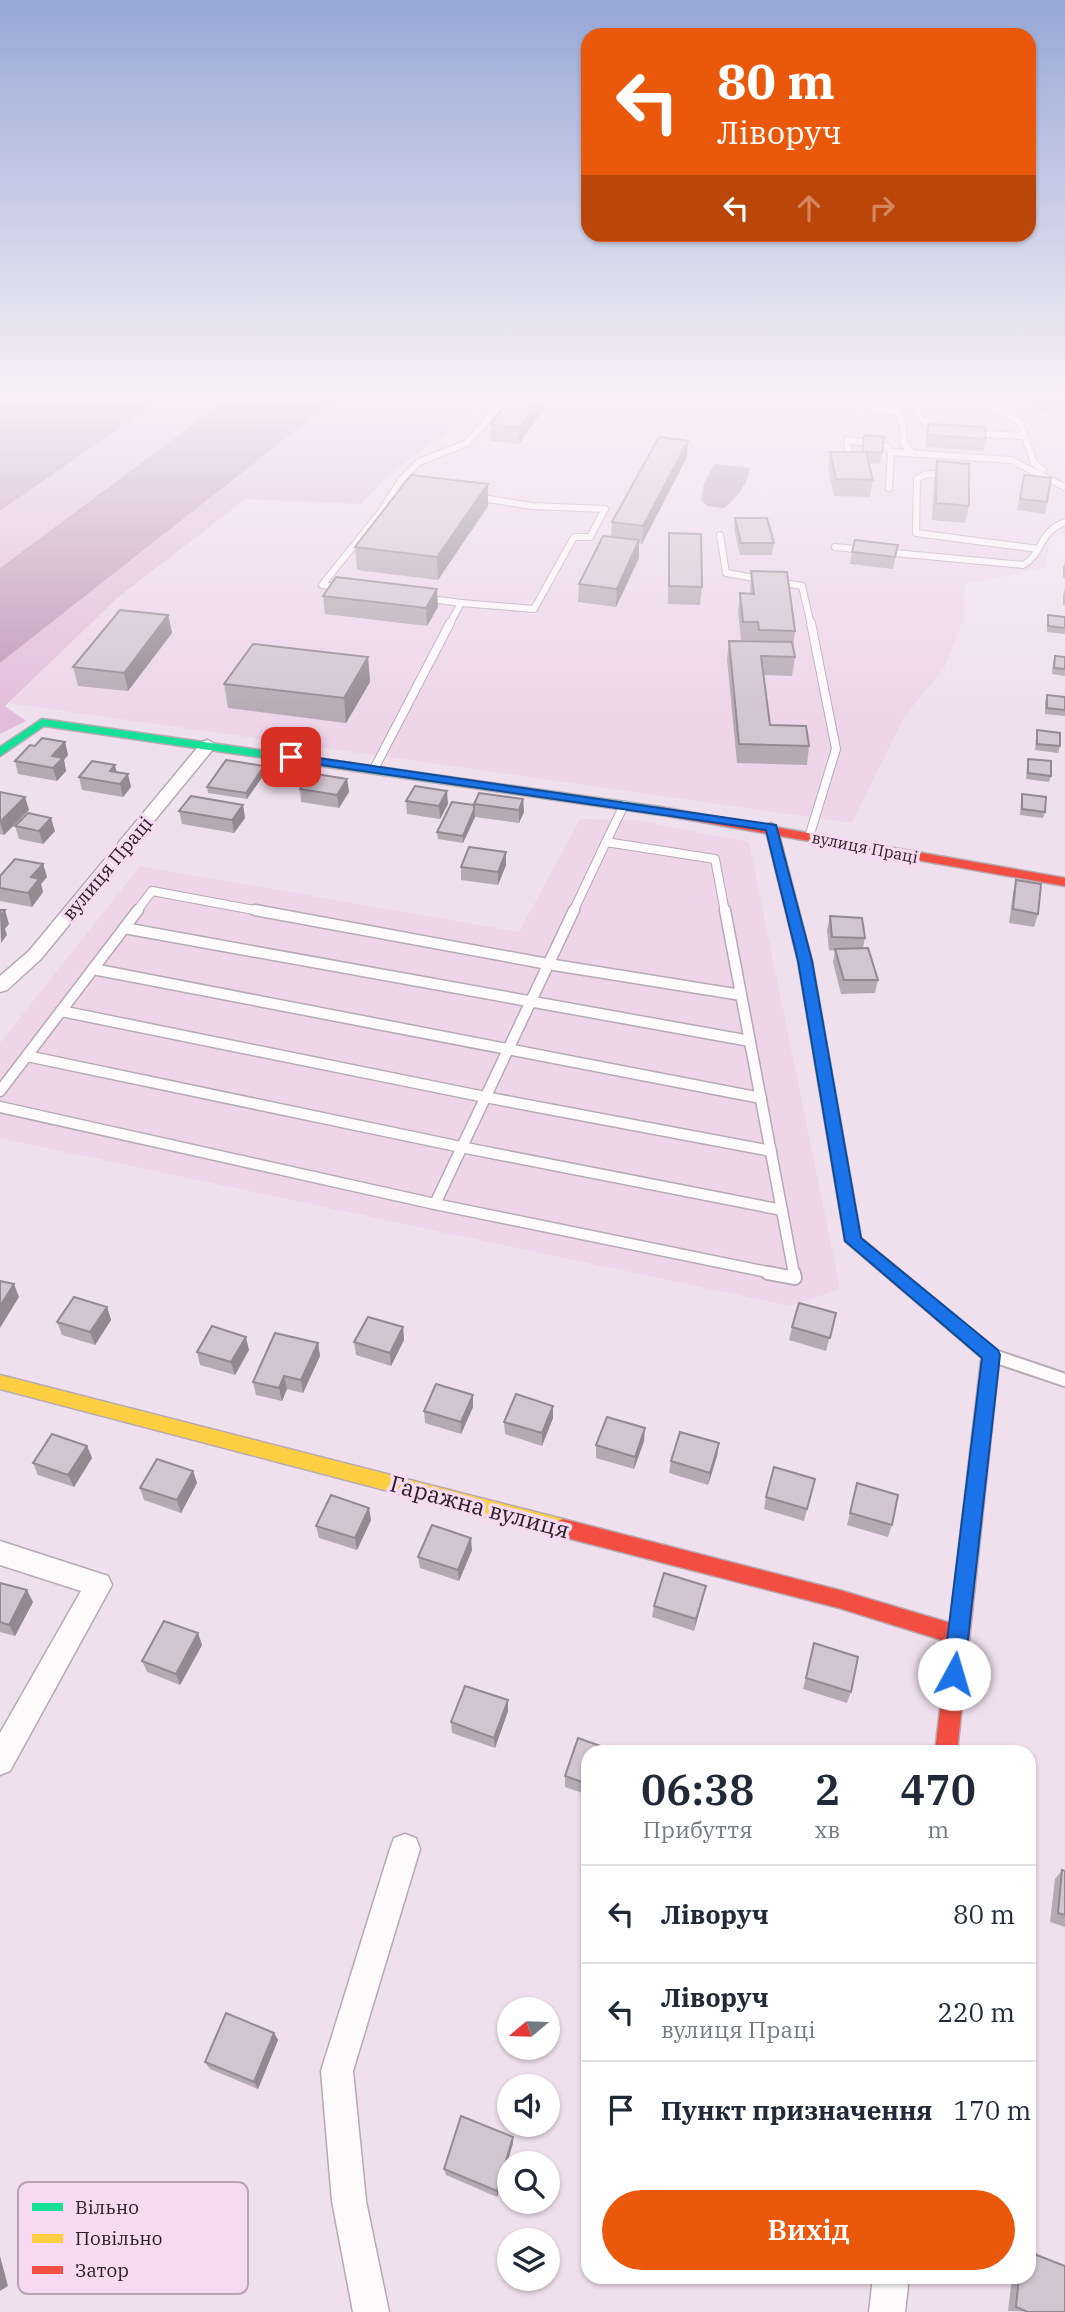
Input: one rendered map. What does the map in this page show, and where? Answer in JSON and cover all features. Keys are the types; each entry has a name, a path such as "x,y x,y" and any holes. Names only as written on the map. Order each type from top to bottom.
{"street":[{"name":"вулиця Праці","path":"0,752 42,722 771,827 809,837 1065,882"},
{"name":"вулиця Праці","path":"0,986 35,954 208,745"},
{"path":"771,827 805,961 853,1241 991,1355 947,1745"},
{"name":"Гаражна вулиця","path":"0,1382 839,1599 958,1635"},
{"path":"0,1553 99,1585 0,1761"},
{"path":"371,2312 349,2201 337,2071 405,1849"},
{"path":"887,2312 890,2284"}],"lane":[{"path":"350,589 322,585 384,506"},
{"path":"419,598 534,609 574,537 590,537 605,509 531,506"},
{"path":"917,506 916,533 1038,549"},
{"path":"835,547 1023,565 1035,558 1042,535 1053,526 1065,522"},
{"path":"720,535 726,573 802,586 805,594 836,749 809,837"},
{"path":"374,769 461,603"},
{"path":"435,1204 624,805"},
{"path":"0,1107 435,1204 795,1278 715,859 606,842"},
{"path":"0,1091 152,891 548,964 741,995"},
{"path":"124,928 750,1041"},
{"path":"93,969 761,1098"},
{"path":"61,1011 485,1097 771,1151"},
{"path":"27,1056 461,1147 782,1210"},
{"path":"991,1355 1065,1380"}],"shaded area":[{"path":"7,506 83,506 0,568 0,511"},
{"path":"83,506 200,506 0,663 0,568"},
{"path":"200,506 237,506 117,598 5,706 26,721 0,734 0,663"},
{"path":"237,506 1065,506 1065,536 1051,536 1045,568 965,584 964,619 944,668 904,717 852,823 8,703 117,598"},
{"path":"580,819 634,820 749,842 840,1289 790,1306 0,1138 0,1043 140,866 519,932"}],"building":[{"path":"387,506 473,506 437,557 355,547"},
{"path":"621,506 654,506 643,526 612,522"},
{"path":"735,518 767,518 774,543 741,543"},
{"path":"669,533 701,534 702,587 669,586"},
{"path":"603,536 639,540 617,589 579,584"},
{"path":"855,540 898,545 895,557 852,552"},
{"path":"751,571 787,572 795,631 759,630 758,622 743,622 740,593 754,594"},
{"path":"336,577 437,589 426,608 323,596"},
{"path":"120,610 168,615 124,673 73,667"},
{"path":"1048,615 1065,617 1065,628 1048,626"},
{"path":"729,641 792,642 795,657 761,656 770,725 806,726 809,746 739,744"},
{"path":"253,644 368,657 344,698 224,684"},
{"path":"1055,656 1065,657 1065,669 1054,668"},
{"path":"1047,695 1065,697 1065,710 1047,708"},
{"path":"1037,730 1060,733 1060,746 1037,744"},
{"path":"42,738 65,742 52,756 63,758 53,768 15,761 30,745 35,746"},
{"path":"1028,759 1051,761 1051,776 1028,773"},
{"path":"226,760 264,766 246,793 207,787"},
{"path":"92,761 115,765 110,771 128,774 120,784 79,777"},
{"path":"310,773 347,779 337,795 300,789"},
{"path":"415,786 447,791 439,806 406,801"},
{"path":"0,792 25,797 0,822"},
{"path":"479,793 523,799 519,810 474,804"},
{"path":"1022,794 1046,797 1045,812 1022,809"},
{"path":"191,796 243,805 232,820 179,811"},
{"path":"452,802 474,805 463,836 437,832"},
{"path":"28,813 51,818 39,831 15,826"},
{"path":"469,847 506,852 498,872 461,867"},
{"path":"15,859 43,864 31,877 39,879 28,893 0,888 0,876"},
{"path":"1016,880 1041,884 1038,914 1013,909"},
{"path":"830,916 862,918 865,938 832,937"},
{"path":"868,948 878,980 844,980 835,949"},
{"path":"0,1281 14,1284 0,1306"},
{"path":"74,1297 107,1307 90,1332 57,1322"},
{"path":"799,1303 836,1313 830,1338 792,1327"},
{"path":"368,1317 403,1327 390,1353 354,1342"},
{"path":"212,1326 246,1337 231,1362 197,1352"},
{"path":"275,1333 318,1343 301,1380 284,1376 279,1388 253,1382"},
{"path":"436,1384 473,1395 461,1422 424,1411"},
{"path":"516,1394 553,1406 542,1433 504,1422"},
{"path":"607,1417 645,1428 635,1457 596,1445"},
{"path":"680,1432 719,1443 710,1473 671,1461"},
{"path":"52,1434 87,1446 68,1475 33,1463"},
{"path":"157,1459 193,1471 177,1500 140,1488"},
{"path":"774,1467 815,1479 807,1509 766,1497"},
{"path":"857,1483 898,1495 892,1525 850,1513"},
{"path":"331,1495 369,1508 355,1538 316,1526"},
{"path":"432,1525 471,1538 458,1570 418,1557"},
{"path":"664,1573 706,1586 696,1619 654,1606"},
{"path":"0,1583 27,1590 9,1625 0,1622"},
{"path":"164,1621 198,1633 176,1674 142,1661"},
{"path":"814,1643 858,1657 851,1692 806,1678"},
{"path":"465,1686 508,1700 494,1738 451,1722"},
{"path":"578,1738 598,1745 581,1745 581,1782 565,1776"},
{"path":"1062,1870 1065,1871 1065,1915 1058,1913"},
{"path":"226,2013 274,2033 254,2082 205,2062"},
{"path":"461,2116 497,2131 497,2137 513,2137 509,2151 497,2151 497,2191 444,2169"},
{"path":"1036,2255 1065,2266 1065,2312 1028,2312 1016,2307 1018,2284 1036,2284"}],"traffic: fast":[{"path":"0,752 42,722 660,811"}],"traffic: slow":[{"path":"771,827 805,961 853,1241 991,1355 990,1361"},
{"path":"0,1382 563,1528"}],"traffic: jam":[{"path":"660,811 1065,882"},
{"path":"947,1745 990,1361"},
{"path":"563,1528 839,1599 958,1635"}],"route":[{"path":"291,757 771,827 805,961 853,1241 991,1355 954,1674"}]}
